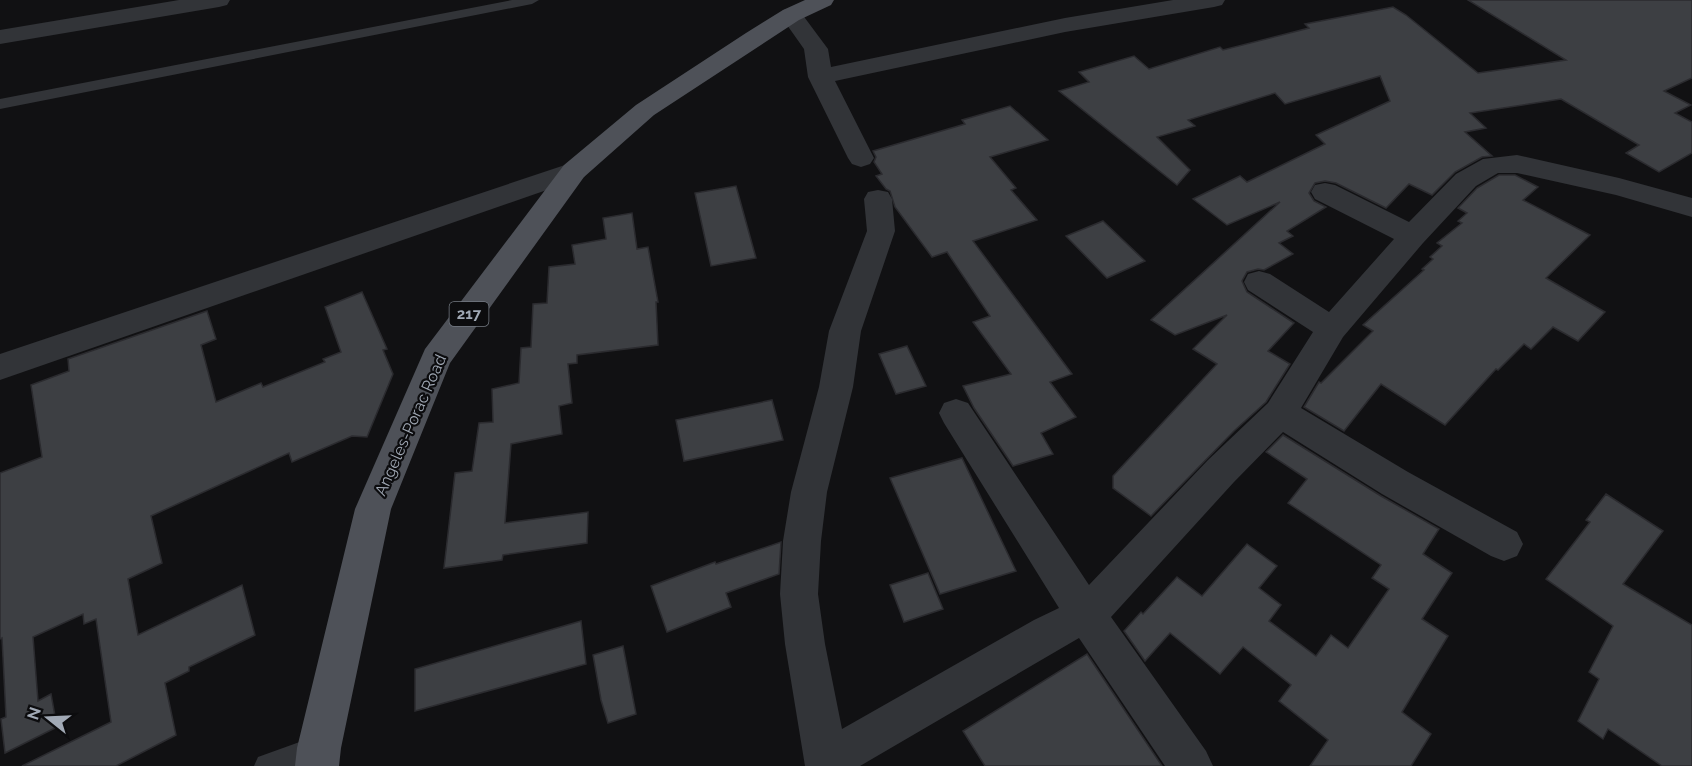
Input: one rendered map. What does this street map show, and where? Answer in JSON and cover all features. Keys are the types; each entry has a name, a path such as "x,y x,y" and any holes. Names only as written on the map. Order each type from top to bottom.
{"main road":[{"name":"Angeles-Porac Road","path":"318,757 373,509 436,358 574,171 645,110 811,4"}],"street":[{"path":"0,38 219,0"},
{"path":"820,77 1065,25 1214,0"},
{"path":"811,4 820,77 861,158"},
{"path":"878,199 881,231 845,331 836,387 809,492 802,542 799,594 824,765 1048,633 1086,615 1221,471 1280,413 1332,329 1413,236 1466,180 1493,165 1517,164 1569,174 1692,208"},
{"path":"0,367 574,171"},
{"path":"1325,192 1413,236"},
{"path":"1259,282 1332,329"},
{"path":"956,413 1086,615 1191,766"},
{"path":"1280,413 1395,483 1504,544"}],"lane":[{"path":"0,104 532,0"},
{"path":"267,766 318,757"}],"building":[{"path":"1468,0 1692,0 1692,78 1664,91 1691,105 1675,113 1692,122 1692,153 1659,172 1626,153 1639,145 1561,99 1470,113 1486,128 1465,132 1492,156 1482,157 1455,172 1432,195 1409,184 1386,208 1336,183 1325,181 1315,183 1309,193 1314,201 1326,207 1287,231 1293,236 1279,243 1293,254 1264,270 1247,272 1242,281 1247,292 1294,323 1268,351 1290,364 1266,402 1234,431 1151,516 1113,488 1113,476 1217,364 1193,349 1227,315 1175,335 1151,320 1280,202 1227,225 1193,199 1240,176 1247,182 1325,144 1316,135 1390,101 1380,76 1285,104 1275,93 1188,120 1195,126 1157,137 1190,170 1177,185 1059,91 1089,82 1079,72 1134,56 1149,69 1220,47 1223,50 1309,28 1305,24 1393,7 1478,73 1566,60"},
{"path":"1010,106 1048,140 990,157 1016,188 1011,190 1037,220 973,241 1072,374 1050,382 1076,417 1041,433 1053,454 1013,466 974,408 963,386 1011,374 973,322 990,316 947,252 932,257 895,207 890,191 876,176 882,174 874,162 876,157 873,151 965,124 962,120"},
{"path":"1499,175 1515,175 1538,187 1523,200 1590,235 1546,278 1605,312 1578,341 1553,327 1531,349 1524,344 1498,370 1496,369 1445,425 1381,384 1344,431 1304,407 1319,382 1321,383 1373,331 1363,325 1424,270 1422,269 1433,259 1430,257 1442,246 1437,243 1462,223 1458,221 1467,213 1458,208 1477,188"},
{"path":"736,186 756,258 711,266 695,193"},
{"path":"632,213 637,249 648,247 658,302 656,302 658,345 577,355 577,363 568,364 572,403 559,406 562,434 511,444 505,523 588,512 587,543 503,555 502,560 444,568 455,473 472,471 479,423 493,422 492,389 519,383 521,348 531,347 533,304 547,303 549,267 575,264 572,245 606,239 603,218"},
{"path":"1103,221 1145,261 1107,278 1066,236"},
{"path":"362,292 387,349 383,350 393,374 367,437 352,436 292,462 289,453 151,516 162,563 128,579 138,635 242,585 255,635 189,667 189,671 165,683 176,735 116,766 22,766 111,722 96,619 84,624 83,614 33,637 38,701 51,694 57,727 5,753 1,719 6,717 2,638 0,639 0,473 42,457 31,385 69,371 68,359 207,311 216,339 201,345 216,402 261,383 263,387 325,362 323,359 341,352 325,307"},
{"path":"907,346 926,386 896,394 879,354"},
{"path":"772,400 783,440 684,461 676,420"},
{"path":"1283,435 1439,529 1423,554 1452,573 1422,619 1448,636 1402,712 1431,734 1411,766 1310,766 1328,740 1279,701 1291,685 1243,647 1220,674 1170,633 1145,661 1124,631 1177,577 1202,596 1247,544 1277,566 1259,588 1281,605 1269,621 1316,656 1331,635 1348,648 1389,589 1372,578 1381,565 1288,503 1307,479 1266,452"},
{"path":"962,458 1016,571 940,594 890,478"},
{"path":"1606,494 1663,531 1623,584 1692,625 1692,766 1662,766 1608,729 1603,739 1578,721 1599,679 1589,672 1613,626 1546,579 1590,522 1586,520"},
{"path":"781,542 779,574 726,593 731,607 667,632 651,586 715,562 716,564"},
{"path":"928,573 943,609 904,622 890,585"},
{"path":"581,621 586,664 415,711 415,669"},
{"path":"623,646 636,714 608,723 601,700 593,655"},
{"path":"1087,654 1162,766 985,766 963,731"}]}
